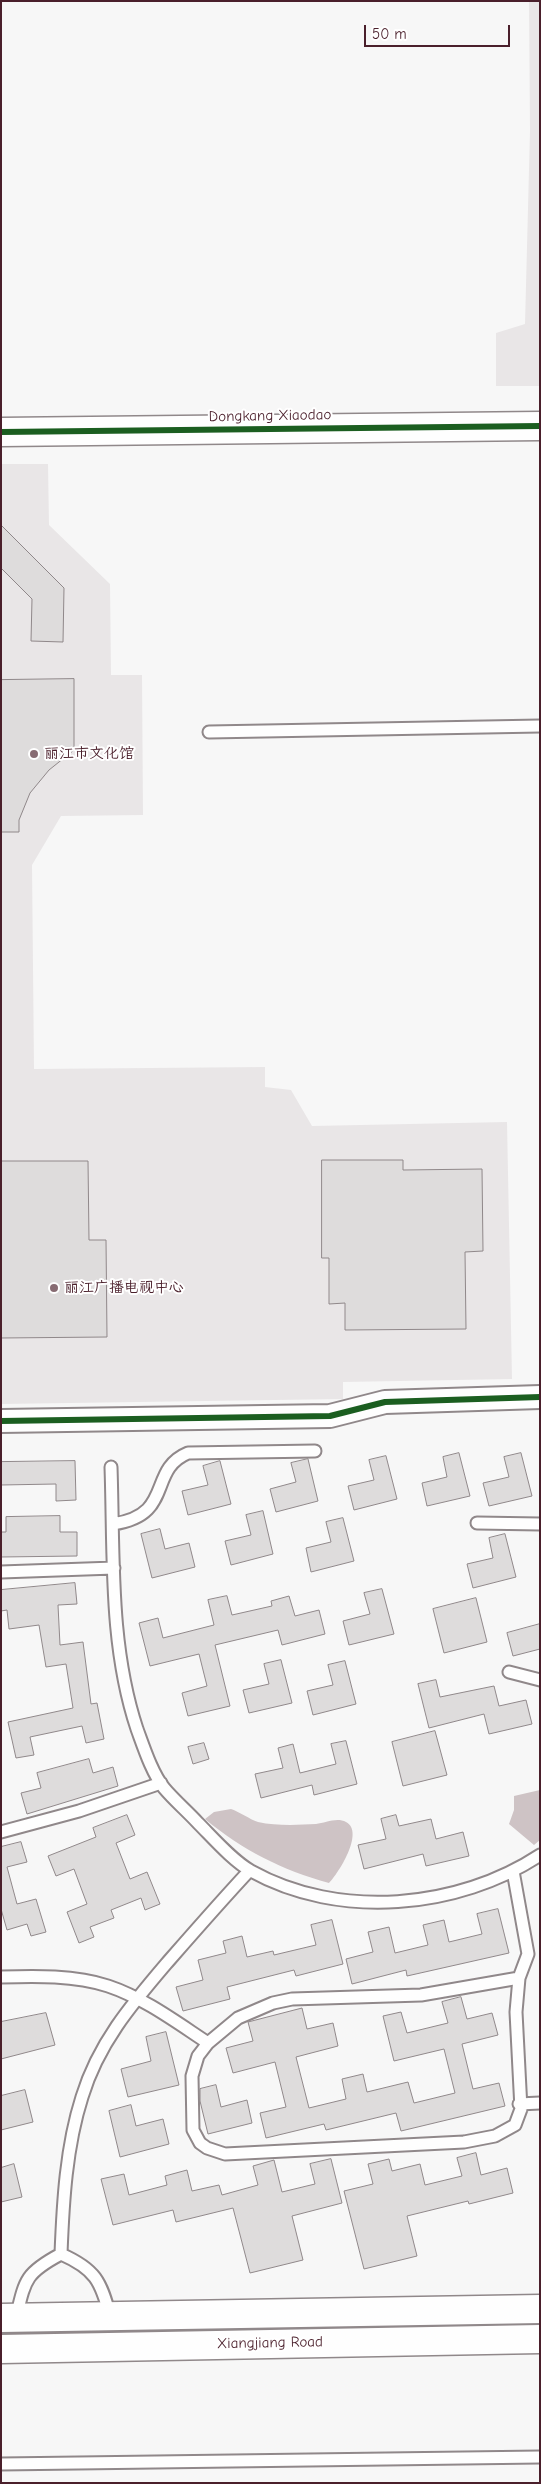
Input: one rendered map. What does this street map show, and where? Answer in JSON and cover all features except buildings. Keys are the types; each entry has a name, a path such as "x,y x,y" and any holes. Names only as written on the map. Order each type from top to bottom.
{"main road":[{"name":"Dongkang Xiaodao","path":"1,432 540,426"},
{"name":"Xiangjiang Road","path":"9,2318 540,2309"},
{"name":"Xiangjiang Road","path":"1,2349 540,2339"}],"street":[{"path":"1,1421 330,1416 385,1402 540,1397"}],"lane":[{"path":"209,732 540,726"},
{"path":"113,1524 135,1518 146,1512 154,1503 167,1469 180,1456 188,1453 315,1452"},
{"path":"111,1467 117,1634 121,1668 138,1730 161,1783 214,1838 250,1870 272,1881 319,1895 372,1902 410,1900 481,1885 540,1855"},
{"path":"477,1523 540,1524"},
{"path":"1,1572 114,1568"},
{"path":"509,1672 540,1680"},
{"path":"1,1832 79,1811 161,1783"},
{"path":"61,2254 66,2177 82,2097 100,2052 112,2031 137,1998 250,1870"},
{"path":"512,1870 528,1954 520,1978 516,2012 520,2115 515,2125 496,2136 480,2140 216,2152 200,2143 191,2123 194,2066 208,2043 238,2018 255,2009 283,2001 312,1997 362,1998 421,1995 520,1978"},
{"path":"1,1976 77,1980 106,1986 137,1998 208,2043"},
{"path":"520,2104 540,2103"},
{"path":"61,2254 80,2264 97,2280 103,2290 110,2316"},
{"path":"9,2318 25,2282 40,2266 61,2254"},
{"path":"1,2464 540,2457"}],"shaded area":[{"path":"529,1 540,1 540,386 496,386 496,333 525,324 530,131"},
{"path":"1,464 48,464 49,525 110,584 111,675 142,675 143,815 61,816 32,865 34,1069 265,1067 265,1087 291,1090 312,1126 507,1122 512,1379 343,1382 343,1399 1,1404"},
{"path":"540,1790 540,1840 534,1845 509,1824 514,1810 514,1796"},
{"path":"231,1809 258,1822 272,1824 316,1824 335,1820 346,1822 351,1827 353,1834 348,1853 329,1883 295,1872 263,1858 233,1840 205,1819 214,1812"}],"cycle path":[{"path":"1,432 540,426"},
{"path":"1,1421 330,1416 385,1402 540,1397"}],"place":[{"name":"丽江市文化馆","path":"34,754"},
{"name":"丽江广播电视中心","path":"54,1288"}]}
